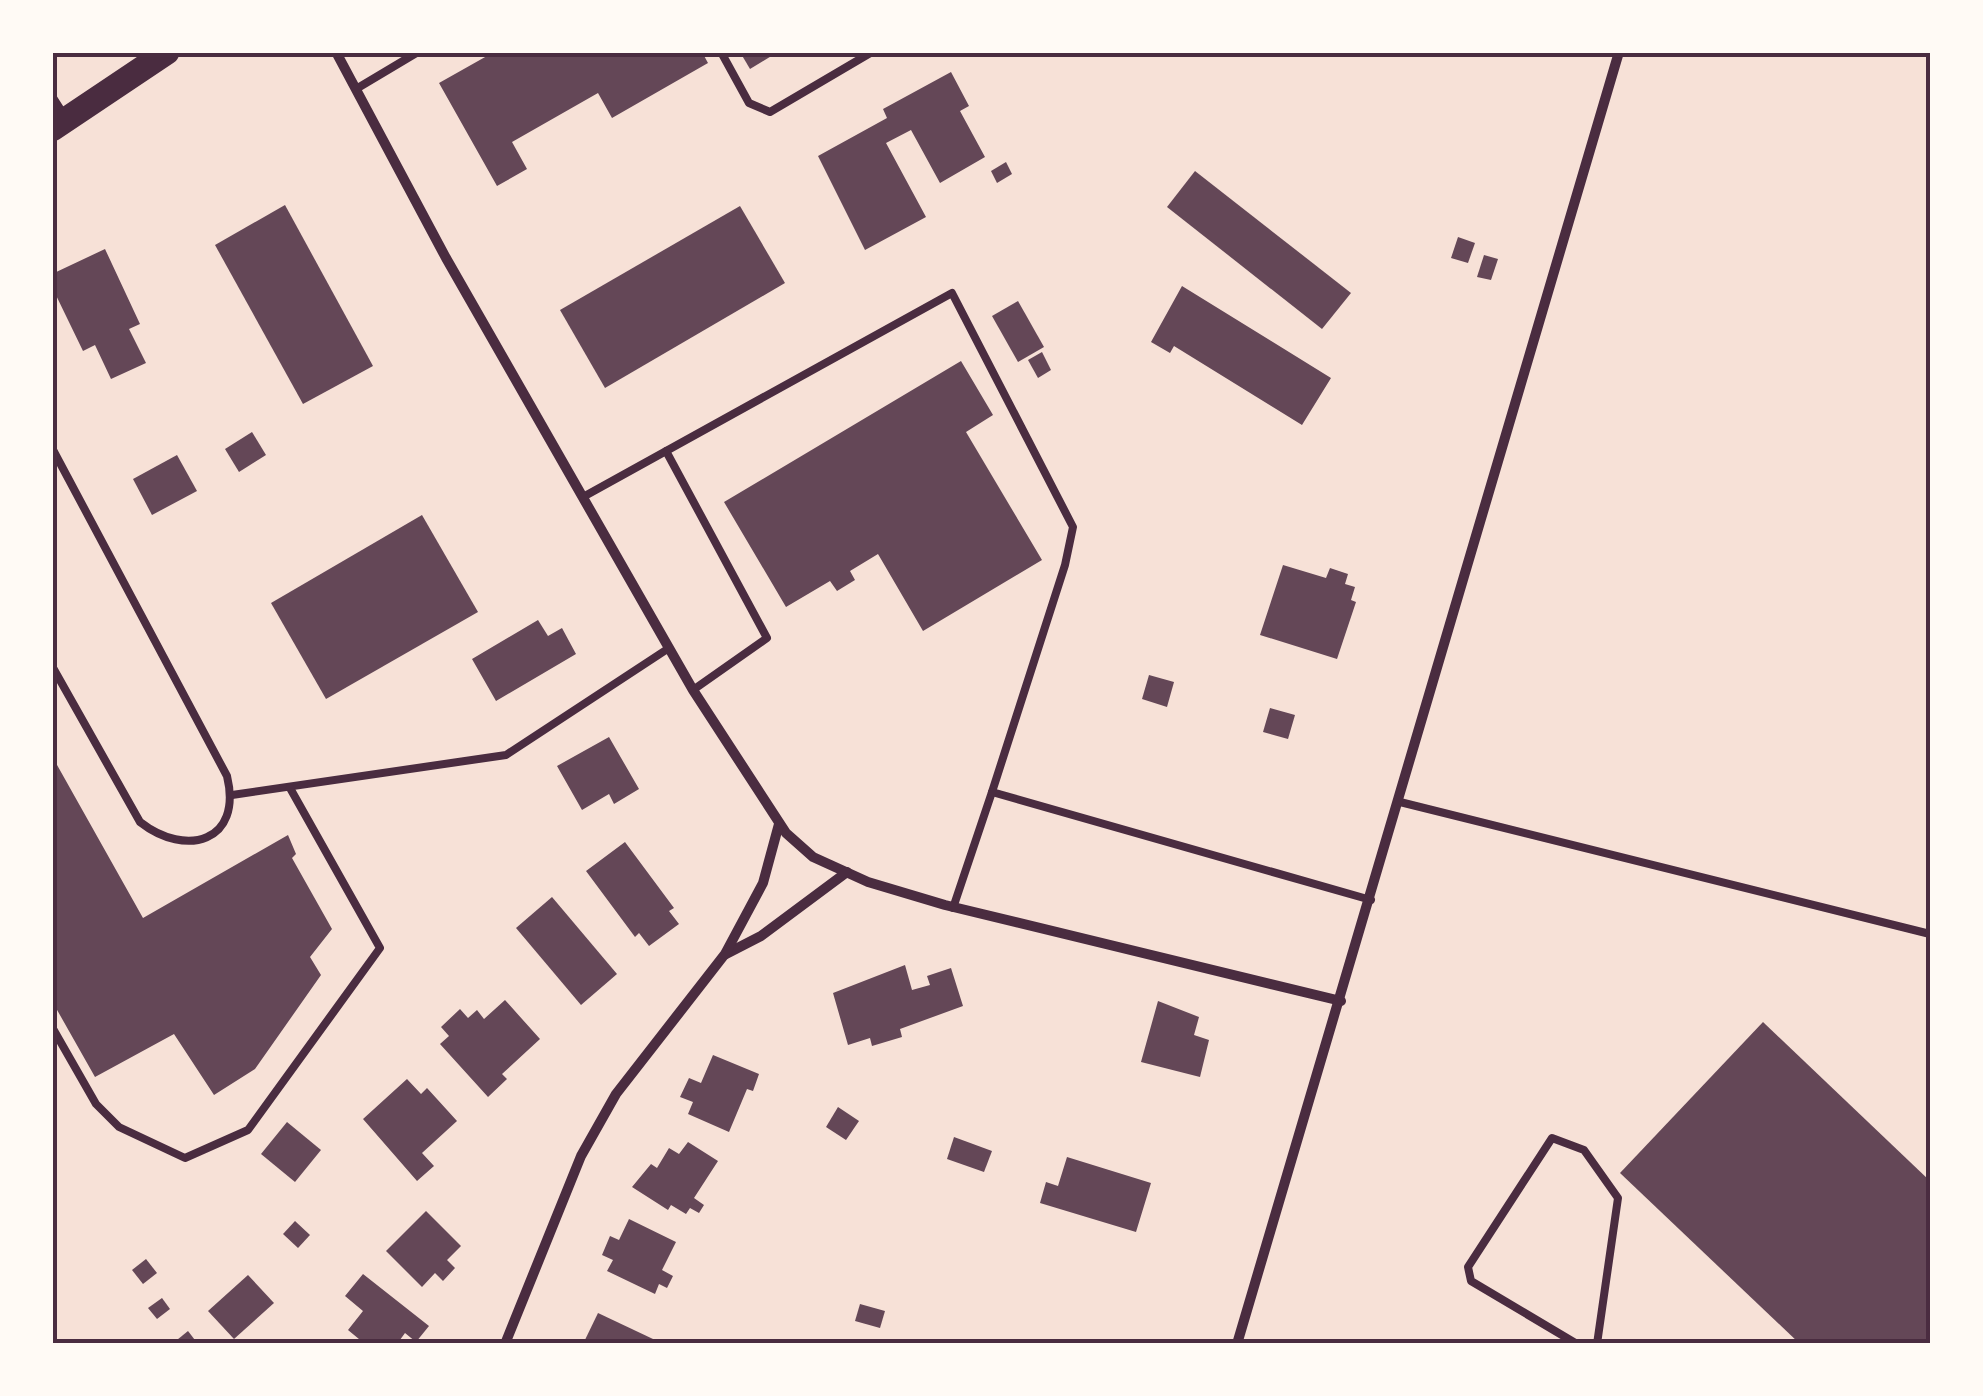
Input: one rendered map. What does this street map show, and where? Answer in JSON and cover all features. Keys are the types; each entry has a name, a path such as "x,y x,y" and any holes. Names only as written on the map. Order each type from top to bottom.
{"main road":[{"path":"60,125 167,52"}],"street":[{"path":"336,52 693,690 779,824 813,857 953,908 1340,1002"},
{"path":"1238,1344 1620,52"},
{"path":"52,98 60,125"},
{"path":"504,1344 581,1156 616,1094 725,954 763,883 779,824"},
{"path":"725,954 761,936 848,872"}],"lane":[{"path":"356,89 418,52"},
{"path":"721,52 749,103 770,112 872,52"},
{"path":"582,497 952,293 1073,527 1066,564 953,908"},
{"path":"52,448 214,749 232,795 226,820 205,838 184,842 155,834 132,812 52,666"},
{"path":"666,451 767,638 693,690"},
{"path":"232,795 506,755 669,648"},
{"path":"52,1027 96,1104 119,1126 185,1158 248,1130 380,948 290,788"},
{"path":"992,792 1371,900"},
{"path":"1400,802 1930,934"},
{"path":"1577,1344 1471,1281 1468,1266 1552,1138 1584,1150 1618,1198 1597,1344"}],"building":[{"path":"494,52 702,52 708,63 612,118 598,93 512,142 527,169 497,186 439,83"},
{"path":"740,52 778,52 750,69"},
{"path":"951,72 969,106 960,111 985,157 940,183 911,130 886,143 926,217 865,250 818,156 887,118 883,109"},
{"path":"1006,162 1012,174 997,183 991,171"},
{"path":"1195,171 1351,293 1322,329 1167,207"},
{"path":"285,205 373,366 303,404 215,245"},
{"path":"740,206 785,283 605,388 560,310"},
{"path":"1458,237 1475,243 1468,263 1451,258"},
{"path":"105,249 140,324 129,329 146,363 111,379 95,345 83,351 52,287 52,274"},
{"path":"1484,255 1498,259 1491,280 1477,277"},
{"path":"1182,286 1331,378 1302,425 1174,346 1170,353 1151,342"},
{"path":"1018,301 1044,347 1018,362 992,316"},
{"path":"1042,352 1051,370 1038,378 1028,360"},
{"path":"961,361 993,415 966,432 1042,560 923,631 878,554 850,571 855,580 837,591 830,581 786,607 724,502"},
{"path":"252,432 266,455 239,472 225,449"},
{"path":"177,455 197,491 152,515 133,479"},
{"path":"422,515 478,612 326,699 271,603"},
{"path":"1283,565 1326,578 1330,568 1348,574 1345,584 1355,587 1351,600 1356,602 1337,659 1260,635"},
{"path":"538,620 548,636 562,628 576,654 496,701 472,659"},
{"path":"1149,675 1174,682 1167,707 1142,699"},
{"path":"1270,708 1295,715 1288,739 1263,732"},
{"path":"609,737 639,789 614,804 609,794 582,810 557,766"},
{"path":"52,756 143,918 288,835 296,854 292,858 332,929 310,957 321,975 255,1069 214,1095 174,1034 95,1077 52,1001"},
{"path":"625,842 674,908 669,911 679,924 649,946 639,933 635,937 586,871"},
{"path":"552,897 617,974 581,1005 516,928"},
{"path":"905,965 912,990 930,985 927,976 951,968 963,1006 900,1029 902,1037 872,1046 870,1038 848,1045 833,993"},
{"path":"505,1000 540,1039 502,1074 507,1079 488,1097 440,1044 449,1036 441,1027 460,1009 468,1018 477,1010 484,1019"},
{"path":"1158,1001 1199,1017 1194,1035 1209,1040 1200,1077 1141,1062"},
{"path":"1763,1022 1930,1181 1930,1344 1800,1344 1620,1173"},
{"path":"713,1055 759,1074 753,1091 747,1089 729,1132 688,1114 693,1102 680,1097 689,1078 701,1083"},
{"path":"407,1079 421,1094 427,1088 457,1121 422,1153 434,1166 417,1181 363,1119"},
{"path":"838,1107 859,1121 846,1140 826,1127"},
{"path":"287,1122 321,1150 295,1182 261,1154"},
{"path":"954,1137 992,1151 984,1172 947,1159"},
{"path":"688,1142 718,1161 694,1198 704,1205 699,1213 690,1208 686,1214 671,1205 668,1210 632,1187 651,1164 657,1168 669,1148 679,1154"},
{"path":"1067,1157 1151,1183 1136,1232 1040,1203 1046,1182 1058,1186"},
{"path":"426,1211 461,1246 447,1260 455,1268 443,1281 435,1273 422,1287 386,1251"},
{"path":"629,1219 676,1242 662,1270 673,1276 667,1288 659,1284 655,1294 607,1271 613,1260 602,1255 610,1236 619,1240"},
{"path":"295,1221 310,1235 298,1248 283,1234"},
{"path":"146,1259 157,1273 143,1284 132,1270"},
{"path":"363,1274 429,1326 416,1342 405,1333 397,1344 365,1344 348,1330 363,1311 345,1296"},
{"path":"248,1275 274,1303 234,1339 208,1311"},
{"path":"162,1298 170,1309 157,1319 148,1308"},
{"path":"860,1304 885,1311 880,1328 855,1321"},
{"path":"598,1313 653,1339 651,1344 583,1344"},
{"path":"188,1331 198,1344 172,1344"}]}
